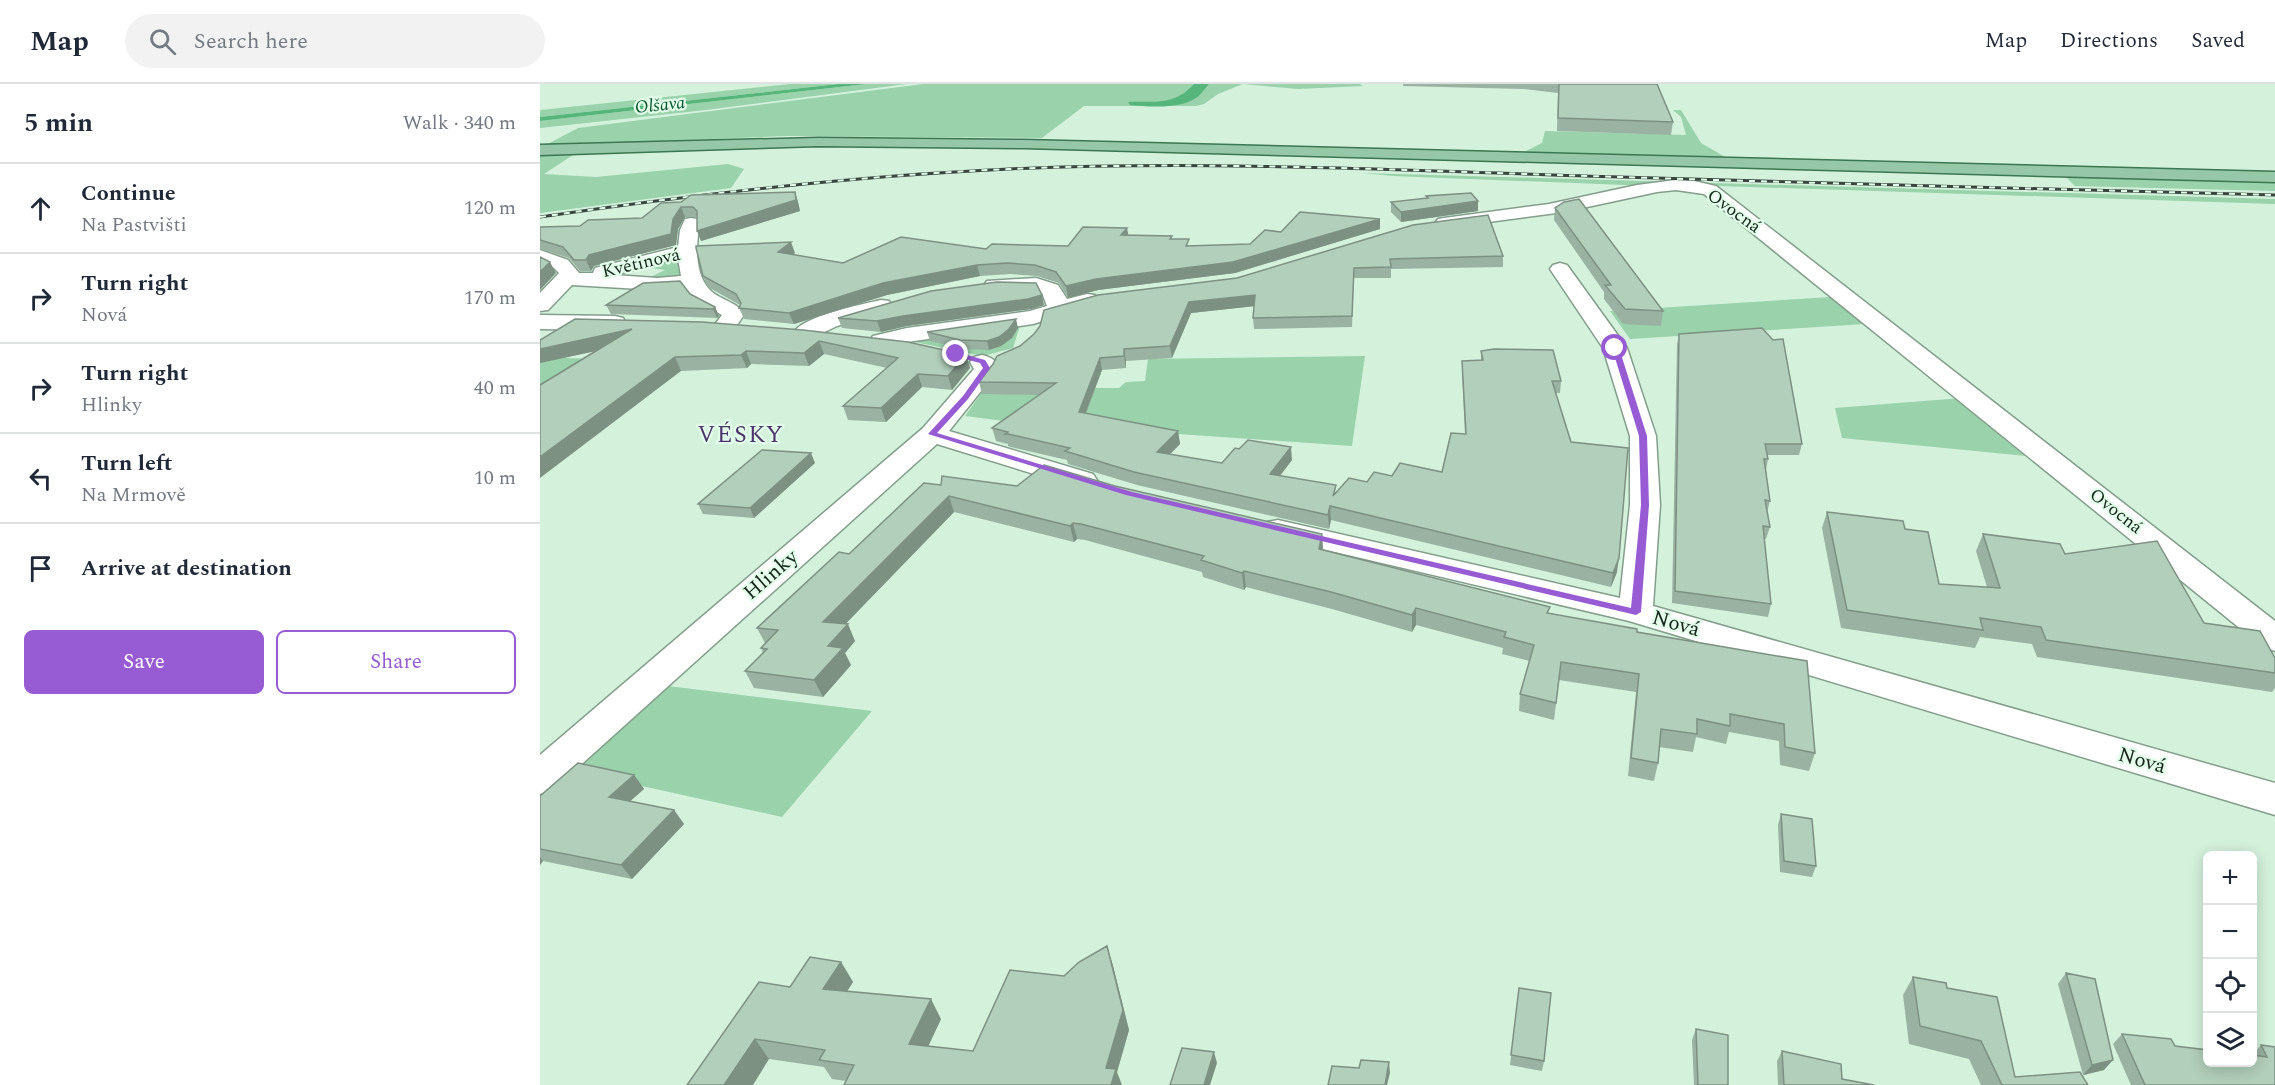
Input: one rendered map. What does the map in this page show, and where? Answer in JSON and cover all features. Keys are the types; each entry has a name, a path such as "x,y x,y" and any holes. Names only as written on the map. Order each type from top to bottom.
{"main road":[{"path":"540,150 783,143 990,143 2275,177"}],"street":[{"name":"Ovocná","path":"1423,226 1563,207 1658,188 1685,186 1710,190 2275,639"},
{"path":"688,250 687,236 691,222"},
{"name":"Květinová","path":"566,279 688,250 693,280 699,294 732,312 730,320 713,326 747,328"},
{"path":"540,256 558,262 568,269 566,279 540,305"},
{"path":"1560,269 1615,348 1643,436 1645,505 1636,612"},
{"name":"Květinová","path":"566,279 599,278 656,285 693,280"},
{"path":"975,287 1001,284 1043,285 1051,289 1052,299 1055,302 1066,307"},
{"path":"781,331 863,339 1030,327 1066,307 1110,296"},
{"path":"804,333 829,321 900,300"},
{"path":"544,332 577,322 634,324"},
{"name":"Hlinky","path":"540,778 932,434 965,398 986,370 986,366 975,356 863,339"},
{"path":"932,434 1107,487"},
{"name":"Nová","path":"1247,522 1636,612 2275,799"}],"shaded area":[{"path":"790,84 838,84 540,117 540,110"},
{"path":"866,84 907,84 706,110 540,128 540,121"},
{"path":"923,84 1243,84 1196,106 1084,106 1042,138 787,136 544,146 578,128"},
{"path":"1243,84 1360,84 1363,86 1298,89"},
{"path":"1673,110 1681,110 1701,143 1727,158 1524,152 1542,143 1545,131 1686,135 1681,117"},
{"path":"576,153 544,174 596,177 728,164 744,169 731,188 540,213 540,154"},
{"path":"1363,173 2275,199 2275,204 1659,184 1652,186"},
{"path":"2066,177 2275,181 2275,191 2075,186"},
{"path":"676,256 683,257 685,274 669,281 633,281 603,275 629,268 612,274 644,280 665,270 634,265"},
{"path":"1831,297 1865,324 1630,339 1610,311"},
{"path":"1020,326 1013,348 983,356 905,340"},
{"path":"1365,356 1352,446 1020,423 965,416 985,388 1119,388 1126,382 1145,381 1148,359"},
{"path":"540,357 626,360 540,395"},
{"path":"1962,398 2036,457 1842,438 1835,408"},
{"path":"668,686 872,711 782,817 574,771"}],"water":[{"name":"Olšava","path":"838,84 866,84 540,121 540,117"},
{"path":"1194,84 1209,84 1198,97 1189,102 1146,106 1130,105 1128,102 1156,102 1172,99 1187,91"}],"building":[{"path":"1559,84 1657,84 1673,122 1558,118"},
{"path":"795,192 796,200 697,231 697,211 693,207 681,207 673,219 671,234 589,255 586,260 574,260 563,247 540,240 540,227 580,226 588,220 642,218 661,203 681,202 691,195"},
{"path":"1471,193 1478,201 1401,212 1391,202 1428,198 1426,196"},
{"path":"1579,199 1663,311 1625,309 1605,285 1611,285 1555,208 1564,202"},
{"path":"1300,212 1380,219 1233,262 1096,279 1066,286 1056,272 1035,265 1007,263 977,265 883,283 789,313 739,308 741,303 736,294 703,276 696,248 696,246 791,242 778,252 843,263 901,237 986,249 992,244 1068,246 1083,227 1127,228 1121,235 1172,236 1170,239 1189,239 1186,246 1250,244 1265,230 1281,232"},
{"path":"1488,215 1503,256 1390,259 1391,267 1354,268 1352,316 1253,318 1255,295 1189,302 1170,346 1124,349 1124,356 1100,358 1079,412 1178,431 1157,452 1222,463 1235,448 1239,449 1248,440 1291,447 1270,474 1336,485 1333,496 1349,478 1367,482 1374,472 1392,476 1400,463 1442,472 1451,433 1466,434 1462,361 1483,360 1481,351 1494,349 1553,350 1561,381 1552,381 1571,442 1628,448 1619,558 1613,573 1330,506 1328,515 1134,472 1065,451 1070,448 1005,434 1008,432 992,428 1056,383 979,382 997,356 1020,346 1034,334 1040,326 1044,310 1098,295 1237,278 1413,225"},
{"path":"540,257 550,262 540,272"},
{"path":"680,281 690,294 715,307 713,309 606,305 643,283"},
{"path":"997,282 1036,283 1042,295 877,321 838,318 931,291"},
{"path":"575,319 702,322 803,330 908,342 966,355 948,376 918,374 881,408 843,406 898,358 819,341 804,353 746,351 741,355 675,357 540,457 540,385 632,329 540,349 540,340"},
{"path":"1016,319 999,337 987,341 960,340 927,332"},
{"path":"1762,328 1773,340 1783,339 1802,444 1765,444 1768,459 1764,459 1770,501 1765,500 1770,527 1763,526 1771,604 1675,591 1679,334"},
{"path":"762,450 811,453 750,508 698,504"},
{"path":"1044,465 1115,486 1322,534 1319,549 1550,607 1547,613 1637,629 1637,632 1807,661 1815,753 1785,747 1784,724 1730,714 1730,726 1697,719 1697,734 1661,729 1658,763 1631,758 1639,674 1561,662 1556,703 1520,694 1534,645 1504,637 1506,632 1416,608 1412,615 1331,592 1244,571 1242,573 1201,560 1204,556 1081,524 1073,523 1070,526 949,496 823,622 848,624 828,646 843,648 814,680 745,671 767,649 761,648 778,630 757,628 839,552 849,554 924,483 941,485 942,476 1017,486"},
{"path":"1827,512 1903,521 1905,529 1928,532 1939,584 2000,588 1983,534 2060,544 2065,554 2157,541 2204,623 2260,631 2275,658 2275,673 2046,640 2041,627 1980,618 1983,630 1847,610"},
{"path":"578,763 634,775 609,797 674,810 621,865 540,849 540,796"},
{"path":"1781,814 1812,819 1816,866 1784,861"},
{"path":"1107,946 1123,1010 1106,1068 1116,1069 1111,1085 844,1085 854,1065 819,1060 825,1050 755,1039 724,1085 687,1085 759,982 790,987 810,957 841,962 823,989 931,999 909,1044 973,1051 1010,970 1064,976 1079,962"},
{"path":"2066,973 2095,979 2113,1060 2092,1065"},
{"path":"1913,977 1946,983 1947,988 1997,997 2015,1077 2080,1072 2088,1085 2002,1085 1981,1041 1920,1026"},
{"path":"1519,988 1551,993 1544,1061 1511,1055"},
{"path":"1696,1029 1728,1035 1728,1085 1698,1085"},
{"path":"2122,1034 2171,1039 2175,1046 2203,1049 2203,1067 2257,1067 2257,1056 2267,1057 2261,1045 2275,1047 2275,1085 2145,1085"},
{"path":"1182,1048 1214,1052 1204,1085 1170,1085"},
{"path":"1782,1051 1841,1064 1842,1079 1874,1085 1784,1085"},
{"path":"1361,1060 1389,1062 1385,1085 1328,1085 1332,1066 1359,1068"}],"railway":[{"path":"540,217 833,181 1009,169 1162,166 1314,167 2275,195"}],"district":[{"name":"VÉSKY","path":"741,435"}],"route":[{"path":"956,354 982,362 986,370 965,398 932,434 1129,494 1636,612 1645,505 1643,436 1615,348"}]}
